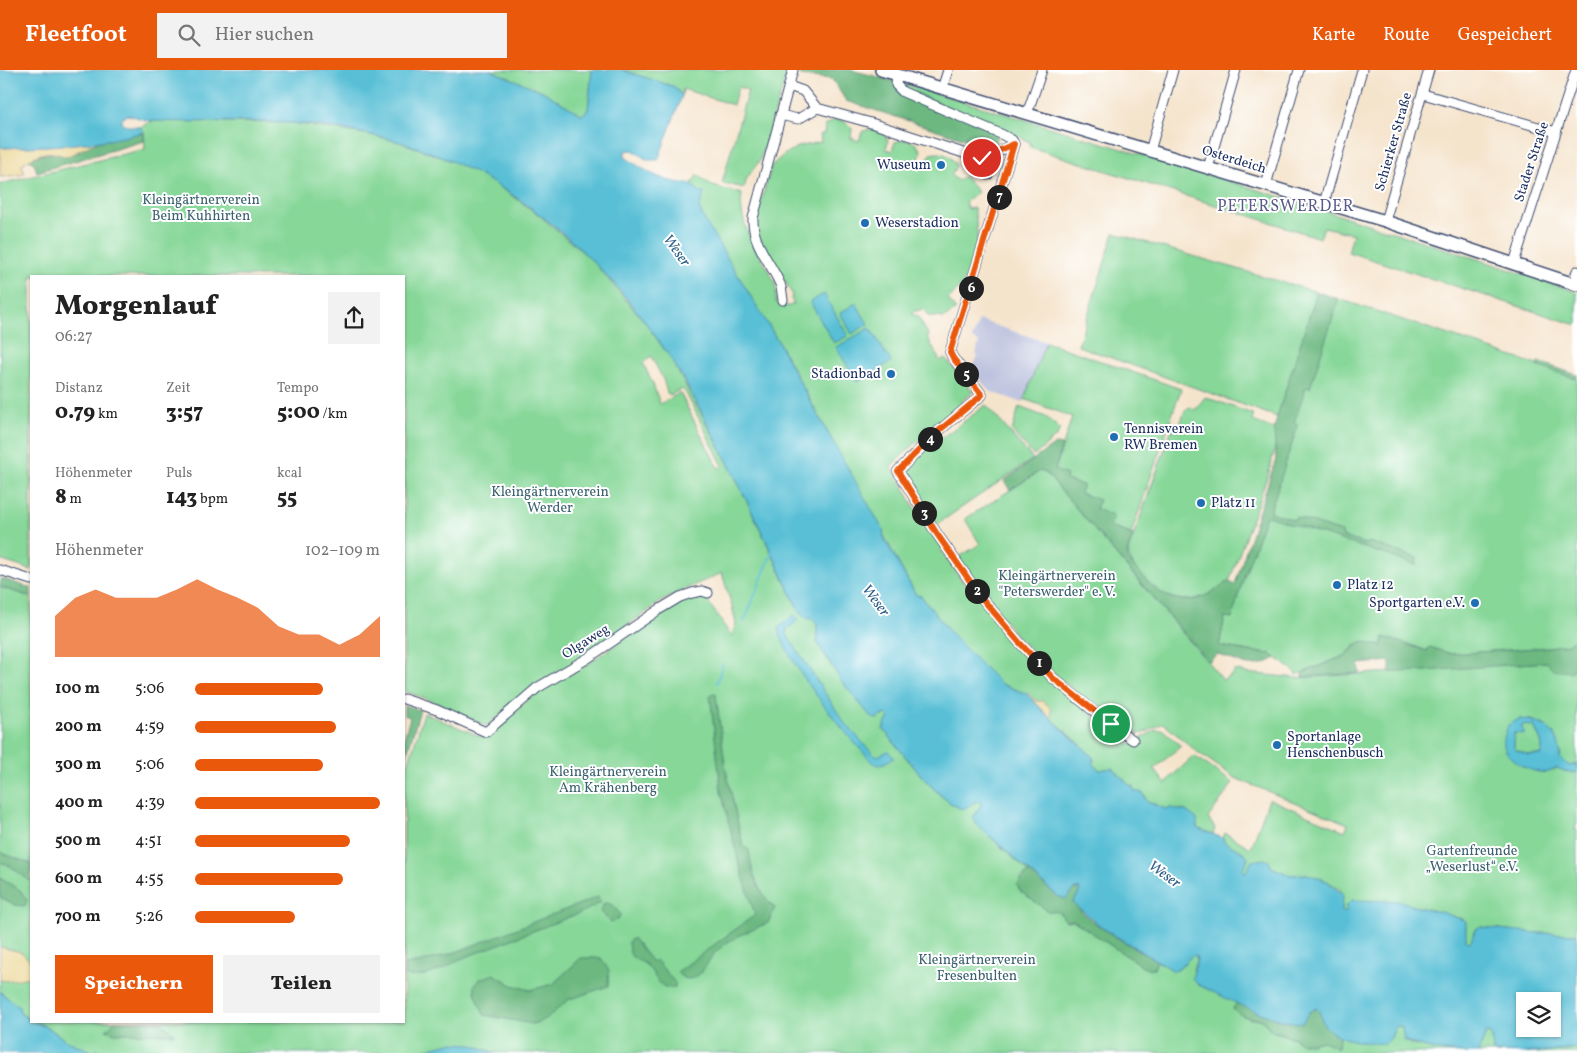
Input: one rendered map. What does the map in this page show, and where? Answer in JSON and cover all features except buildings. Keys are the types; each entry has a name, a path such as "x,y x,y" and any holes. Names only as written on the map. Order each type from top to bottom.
{"main road":[{"name":"Osterdeich","path":"883,70 1266,185 1575,284"}],"street":[{"path":"783,300 781,285 756,241 752,226 758,196 793,70"},
{"path":"942,89 948,70"},
{"path":"1027,114 1042,70"},
{"path":"1150,151 1173,70"},
{"path":"1208,168 1236,70"},
{"path":"1266,185 1299,70"},
{"path":"1324,203 1362,70"},
{"name":"Schierker Straße","path":"1385,222 1429,70"},
{"name":"Stader Straße","path":"1514,263 1576,70"},
{"path":"896,74 896,85 903,92 1003,135 1012,140 1014,144"},
{"path":"788,86 803,91 817,108 982,158 1014,144"},
{"path":"1423,94 1556,132"},
{"path":"780,114 798,119 817,108"},
{"path":"1014,144 950,352 982,395 935,434 898,471 948,550 981,597 1019,642 1053,678 1133,740"},
{"path":"982,158 988,175"},
{"path":"1575,284 1577,271"},
{"path":"0,570 30,580"},
{"name":"Olgaweg","path":"405,699 437,710 486,732 537,688 588,658 660,609 680,597 692,593 702,591 708,593"}],"shaded area":[{"path":"979,320 1046,342 1023,403 989,391 972,369 978,356 976,355 979,342 972,339"}],"green space":[{"path":"490,70 592,70 588,110 582,115 542,91"},
{"path":"622,70 788,70 760,160 747,178 744,188 722,183 748,90 738,87 733,105 683,89 682,96 675,87"},
{"path":"802,70 851,70 905,84 905,88 1014,137 999,133 994,148 846,101 832,79 800,76"},
{"path":"905,84 1326,211 1577,292 1577,325 1348,252 1353,234 1324,227 1320,238 1030,147 1030,142 1015,135 1014,137 905,88"},
{"path":"835,120 847,123 852,129 851,138 859,141 862,132 870,129 877,130 888,141 886,149 892,151 895,142 907,140 913,142 921,151 919,160 926,162 931,154 935,153 946,155 952,159 956,166 951,175 958,181 964,176 978,192 965,202 968,209 974,208 977,246 975,258 966,279 948,299 956,310 944,318 928,316 924,309 912,312 914,316 917,315 929,336 927,337 940,361 945,358 973,392 962,401 964,404 929,431 892,465 891,469 895,472 927,530 932,530 943,548 941,550 965,585 967,584 1059,688 1105,726 1107,725 1132,744 1155,730 1163,730 1181,746 1154,769 1166,784 1194,756 1233,783 1208,818 1215,828 1213,834 1199,829 1186,811 1165,809 1146,800 1145,795 1134,791 1133,786 1129,785 1113,768 1099,770 1093,764 1094,759 1078,742 1046,714 1027,694 1001,684 954,637 921,596 916,595 778,341 706,223 699,209 700,192 691,185 697,175 713,186 742,194 741,206 743,217 751,240 775,282 776,302 780,306 794,304 791,299 792,294 781,274 773,268 753,228 772,165 786,153 798,147 821,142 820,134 824,134 825,125"},
{"path":"152,121 292,123 371,135 400,142 457,163 487,178 539,215 591,259 644,321 671,359 731,468 798,609 811,619 814,619 817,624 817,642 876,719 887,714 889,717 883,729 931,787 953,805 963,809 977,800 980,802 981,805 973,818 977,825 1029,872 1020,879 1059,912 1066,921 1073,920 1144,968 1154,968 1157,961 1175,971 1195,955 1197,959 1193,969 1197,984 1237,1003 1233,1009 1250,1019 1261,1019 1272,1031 1294,1038 1300,1042 1310,1044 1323,1041 1338,1047 1339,1035 1352,1040 1391,1038 1395,1026 1399,1026 1402,1028 1404,1040 1412,1045 1466,1053 496,1053 469,1044 424,1050 418,1053 121,1053 97,1050 93,1052 67,1041 38,1023 405,1023 405,774 424,713 482,737 497,727 531,697 585,666 681,600 701,595 705,597 731,636 736,624 722,573 660,602 588,654 535,685 487,726 437,703 405,691 405,275 30,275 30,570 0,560 0,184 145,149 144,132 140,127","holes":["651,356 663,379 667,393 670,395 682,389 686,393 723,466 718,468 680,393 660,404 643,363"]},
{"path":"144,132 144,141 37,172 34,163 29,160 46,154 76,154 83,148 99,141"},
{"path":"1114,233 1317,292 1277,417 1078,346"},
{"path":"1317,292 1339,299 1310,388 1306,387 1294,423 1298,425 1270,512 1295,520 1296,517 1342,532 1343,537 1365,544 1369,542 1417,558 1416,565 1268,516 1265,518 1244,577 1232,618 1225,617 1219,646 1269,653 1276,658 1259,665 1246,665 1217,654 1209,662 1046,473 1040,471 1010,490 1004,481 1055,444 1062,445 1055,470 1067,475 1066,480 1083,485 1080,493 1099,500 1096,509 1113,516 1110,527 1133,535 1128,549 1128,558 1152,586 1174,598 1191,600 1203,597 1227,582 1235,584 1276,459 1274,431 1277,417"},
{"path":"1339,299 1577,379 1577,637 1568,644 1451,654 1429,647 1427,651 1409,644 1393,650 1358,643 1344,656 1296,675 1293,670 1269,653 1219,646 1225,616 1330,304"},
{"name":"Tennisverein RW Bremen","path":"1046,342 1181,389 1131,534 1110,527 1096,509 1055,470 1072,417 1024,399"},
{"path":"1539,362 1577,375 1577,379 1537,366"},
{"name":"Platz 11","path":"1205,397 1253,414 1253,421 1279,431 1269,472 1229,582 1203,597 1191,600 1175,599 1161,593 1143,578 1133,565 1128,551 1172,429 1178,431 1185,410 1190,407 1195,410"},
{"path":"986,405 1033,459 936,525 904,470 920,454"},
{"path":"1019,407 1046,417 1060,429 1057,436 1034,456 1012,431"},
{"path":"1040,471 1046,473 1223,680 1232,675 1235,670 1245,673 1298,678 1547,662 1548,665 1570,672 1576,668 1577,764 1570,766 1560,758 1561,753 1545,725 1531,720 1519,719 1504,745 1549,772 1557,768 1570,773 1577,772 1577,822 1575,830 1577,830 1577,934 1536,933 1481,927 1476,929 1471,941 1468,942 1466,940 1463,919 1404,903 1351,903 1346,913 1342,912 1341,890 1327,881 1307,874 1290,875 1271,867 1269,861 1245,873 1242,871 1248,858 1245,853 1224,842 1223,838 1225,833 1251,848 1269,799 1345,831 1348,824 1235,778 1196,751 1163,723 1144,733 1138,734 1117,715 1111,720 1052,672 1018,637 956,559 980,544 965,519"},
{"path":"0,578 30,588 30,597 0,587"},
{"path":"0,587 30,597 30,961 21,952 0,947"},
{"path":"1384,637 1427,651 1429,647 1451,654 1550,647 1568,644 1577,637 1577,667 1570,672 1553,670 1546,662 1390,672 1390,661 1359,664 1360,673 1303,677 1302,673 1344,656 1362,641 1381,646"},
{"path":"716,694 725,765 743,846 749,850 754,874 760,889 775,908 768,923 725,944 714,954 697,976 688,979 683,978 677,972 755,915 738,860 721,791 710,695"},
{"path":"405,705 420,710 405,761 405,735 410,717 405,715"},
{"path":"1521,726 1534,726 1541,744 1541,755 1528,755 1514,749 1514,733 1524,734"},
{"path":"0,852 30,864 30,881 10,866 0,862"},
{"path":"1029,872 1057,896 1066,899 1074,890 1079,888 1080,891 1073,903 1102,928 1157,961 1154,968 1144,968 1073,920 1066,921 1059,912 1048,911 1020,891 1017,885"},
{"path":"0,878 20,890 27,900 25,906 15,905 0,897"},
{"path":"598,897 601,902 585,911 458,960 439,970 425,975 405,975 405,965 456,952"},
{"path":"604,903 615,908 620,914 619,919 611,922 600,912"},
{"path":"633,938 652,962 656,960 675,983 675,987 670,988 662,985 645,964 633,957 628,942"},
{"path":"581,958 601,958 609,971 608,986 568,1000 546,1019 533,1024 484,1015 474,986 480,979 494,974 512,985 530,990 553,984"},
{"path":"30,977 30,1019 20,1013 19,1007 0,992 0,980"},
{"path":"1237,1003 1270,1017 1296,1023 1303,1022 1310,1011 1317,1008 1326,1026 1339,1035 1338,1048 1323,1041 1310,1044 1300,1042 1294,1038 1272,1031 1261,1019 1253,1019 1236,1012 1233,1009"},
{"path":"113,1023 161,1023 175,1034 115,1033 106,1030"},
{"path":"1486,1033 1489,1033 1492,1037 1493,1052 1500,1053 1478,1053"},
{"path":"1577,1048 1577,1053 1526,1053"}],"sand":[{"path":"101,140 66,157 54,153 44,153 22,164 24,174 0,177 0,146 4,148 45,146"},
{"path":"1027,694 1036,701 1043,701 1051,708 1051,718"},
{"path":"0,947 21,952 30,961 30,977 0,980"}],"water":[{"name":"Weser","path":"0,70 490,70 542,91 582,115 588,110 592,70 622,70 675,87 682,96 658,160 647,160 633,150 625,151 625,157 663,179 689,183 704,193 699,209 706,223 778,341 883,530 884,538 916,595 921,596 954,637 1001,684 1027,694 1092,756 1094,764 1099,770 1113,768 1129,785 1133,786 1134,791 1143,793 1146,800 1150,803 1166,809 1186,811 1197,819 1199,829 1223,838 1224,842 1245,853 1248,858 1243,870 1245,873 1252,861 1264,859 1269,861 1271,867 1290,875 1307,874 1327,881 1343,894 1342,912 1346,912 1347,905 1352,900 1401,901 1413,906 1441,912 1466,921 1466,940 1468,942 1471,941 1476,928 1481,927 1536,933 1577,934 1577,1048 1526,1053 1493,1052 1492,1037 1489,1033 1486,1033 1478,1053 1450,1052 1421,1047 1404,1040 1402,1028 1399,1026 1395,1027 1391,1038 1385,1044 1361,1042 1345,1038 1337,1035 1325,1026 1316,1008 1309,1012 1303,1022 1280,1020 1250,1009 1197,984 1192,979 1197,959 1195,955 1174,971 1104,929 1073,903 1080,891 1079,888 1074,890 1066,899 1057,896 977,825 973,818 981,805 980,802 977,801 963,809 953,805 943,797 921,775 883,729 889,717 886,714 876,719 871,717 841,681 817,642 817,624 814,620 806,618 798,609 725,457 693,396 669,356 642,318 611,281 578,247 542,216 503,189 462,166 418,148 372,135 301,124 153,121 127,115 122,119 122,123 140,127 144,132 110,140 75,144 4,148 0,146"},
{"path":"824,294 848,336 834,343 810,302"},
{"path":"856,303 868,324 852,334 840,313"},
{"path":"870,328 891,362 857,382 836,347"},
{"path":"794,615 799,619 787,629 786,633 844,722 873,754 878,756 888,751 894,758 880,765 875,764 835,719 804,677 782,640 779,627"},
{"path":"1519,719 1536,722 1549,729 1558,741 1560,758 1570,766 1577,764 1577,772 1570,773 1557,768 1549,772 1543,772 1522,766 1506,751 1504,737 1508,725","holes":["1521,726 1534,726 1541,744 1541,755 1528,755 1514,749 1514,733 1525,734"]},
{"path":"0,992 19,1007 20,1013 30,1020 30,1023 47,1027 67,1041 93,1052 97,1050 121,1053 0,1053"},
{"path":"451,1043 469,1044 496,1053 418,1053"}],"waterway":[{"path":"744,622 773,550"},
{"path":"717,683 723,664"}],"place":[{"name":"Wuseum","path":"941,165"},
{"name":"Weserstadion","path":"865,223"},
{"name":"Stadionbad","path":"891,374"},
{"name":"Tennisverein RW Bremen","path":"1114,437"},
{"name":"Platz 11","path":"1201,503"},
{"name":"Platz 12","path":"1337,585"},
{"name":"Sportgarten e.V.","path":"1475,603"},
{"name":"Sportanlage Henschenbusch","path":"1277,745"}],"district":[{"name":"PETERSWERDER","path":"1286,207"}],"route":[{"path":"982,158 1014,144 950,352 982,395 935,434 898,471 937,534 981,597 1053,678 1111,724"}],"park label":[{"name":"Kleingärtnerverein Beim Kuhhirten","path":"201,208"},
{"name":"Kleingärtnerverein Werder","path":"550,500"},
{"name":"Kleingärtnerverein \"Peterswerder\" e. V.","path":"1057,584"},
{"name":"Kleingärtnerverein Am Krähenberg","path":"608,780"},
{"name":"Gartenfreunde „Weserlust“ e.V.","path":"1472,860"},
{"name":"Kleingärtnerverein Fresenbulten","path":"977,968"}]}
